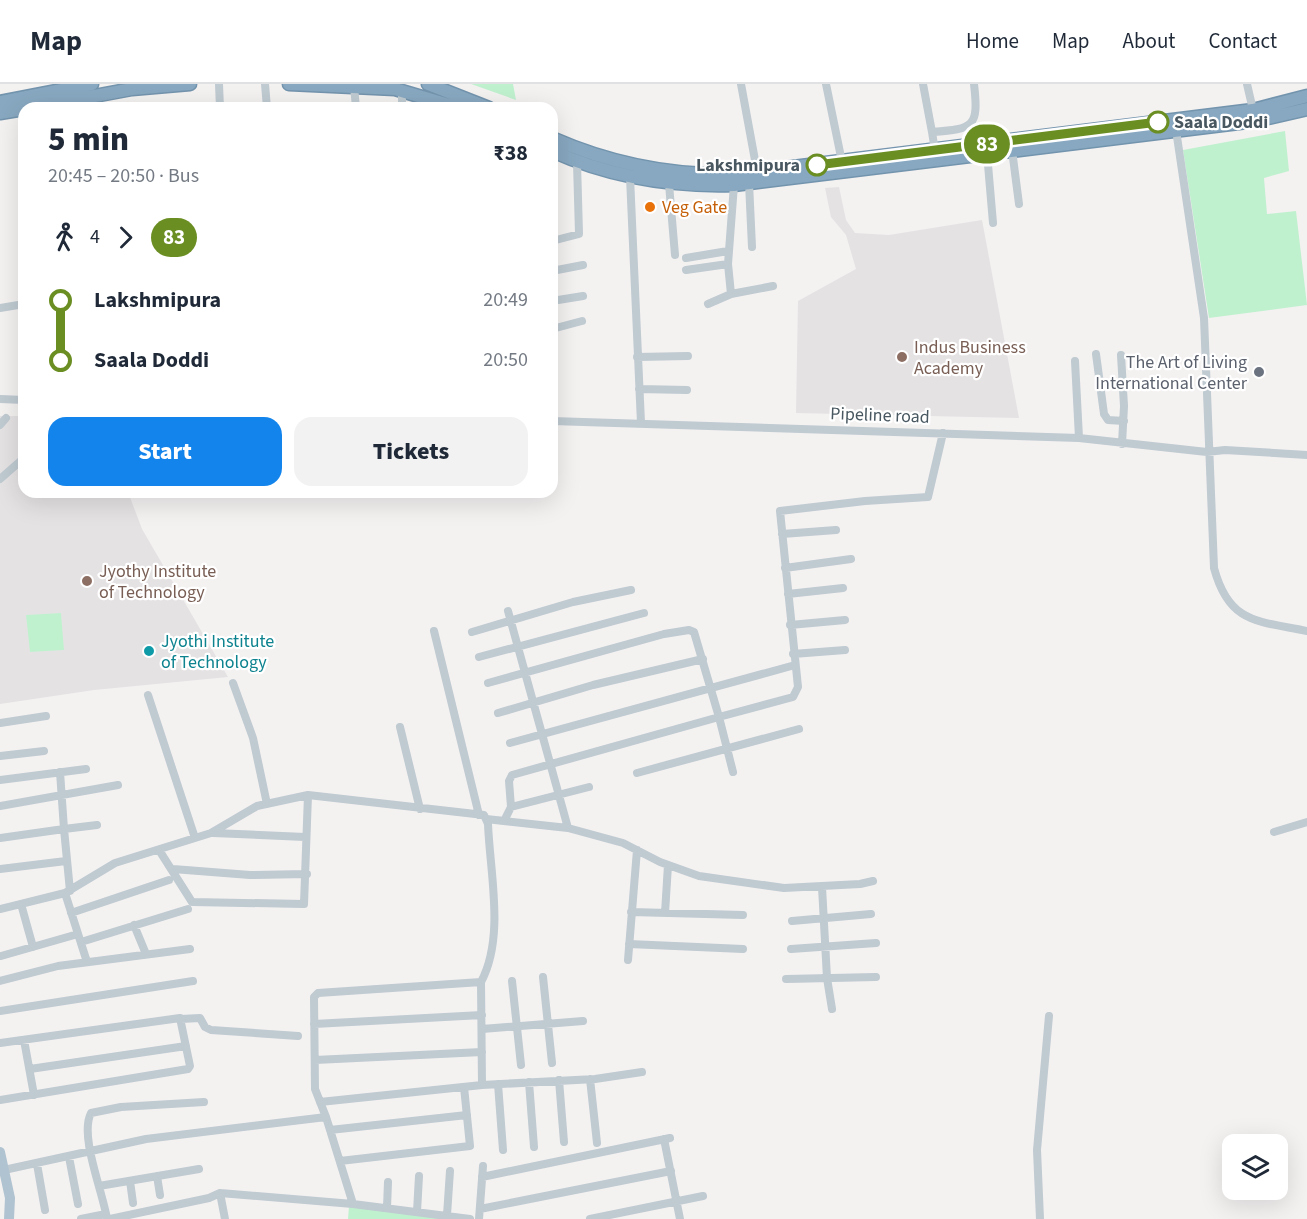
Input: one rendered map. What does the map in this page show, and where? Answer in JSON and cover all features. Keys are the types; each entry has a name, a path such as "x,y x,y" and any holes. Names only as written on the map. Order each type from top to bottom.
{"highway":[{"path":"0,102 92,84"},
{"path":"32,96 190,84"},
{"path":"289,84 402,90 439,102"},
{"path":"428,84 472,102"},
{"path":"558,154 577,162 630,177 669,184 734,185 1253,110 1307,96"},
{"path":"558,140 603,158 668,172 716,174 935,151 987,153 1255,121 1307,109"},
{"path":"0,113 18,110"}],"main road":[{"path":"0,1152 3,1176 10,1198 9,1219"}],"street":[{"path":"219,84 220,102"},
{"path":"265,84 266,102"},
{"path":"741,84 757,171"},
{"path":"826,84 842,162"},
{"path":"923,84 935,151"},
{"path":"932,132 968,128 973,124 977,110 974,84"},
{"path":"1247,84 1253,110"},
{"path":"354,86 355,102"},
{"path":"402,90 402,102"},
{"path":"1176,130 1204,318 1207,452 1214,568 1221,593 1245,617 1274,627 1307,631"},
{"path":"1012,150 1018,204"},
{"path":"987,153 993,223"},
{"path":"558,239 579,234 577,162"},
{"path":"630,177 640,423"},
{"path":"749,183 752,248"},
{"path":"669,184 675,255"},
{"path":"731,294 728,251 734,185"},
{"path":"686,258 728,251"},
{"path":"686,270 728,264"},
{"path":"558,270 583,265"},
{"path":"708,304 731,294 773,286"},
{"path":"558,300 583,296"},
{"path":"0,308 18,305"},
{"path":"558,327 582,321"},
{"path":"1096,354 1104,414 1108,420 1124,421"},
{"path":"1121,355 1124,421 1122,444"},
{"path":"637,357 688,356"},
{"path":"1075,361 1079,438"},
{"path":"639,389 687,390"},
{"path":"0,399 18,400"},
{"name":"Pipeline road","path":"558,421 1079,438 1207,452"},
{"path":"504,821 512,807 510,776 793,697 798,687 780,511 865,501 928,497 943,433"},
{"path":"1207,452 1225,450 1307,455"},
{"path":"0,479 18,463"},
{"path":"782,534 836,530"},
{"path":"785,568 851,559"},
{"path":"788,594 843,588"},
{"path":"472,633 509,616 631,590"},
{"path":"479,657 518,649 644,614"},
{"path":"509,616 568,828"},
{"path":"790,625 845,620"},
{"path":"488,683 664,634 689,630 694,632 703,659 733,772"},
{"path":"434,631 482,817 495,923 489,968 481,982 482,1085"},
{"path":"793,654 845,650"},
{"path":"498,713 703,659"},
{"path":"510,743 795,665"},
{"path":"233,683 253,738 267,804"},
{"path":"148,695 195,838"},
{"path":"0,723 46,716"},
{"path":"400,727 420,809"},
{"path":"638,773 800,729"},
{"path":"0,756 44,750"},
{"path":"0,780 86,769"},
{"path":"60,772 68,892 71,913 87,962"},
{"path":"0,806 118,785"},
{"path":"512,807 589,786"},
{"path":"159,850 192,902 304,904 307,874 305,837 308,795"},
{"path":"0,909 68,892 103,868 211,833 257,806 308,795 568,828 623,843 668,865 699,876 784,888 822,887 873,881"},
{"path":"1274,832 1307,822"},
{"path":"0,838 97,825"},
{"path":"211,833 305,837"},
{"path":"628,960 637,850"},
{"path":"0,869 66,861"},
{"path":"665,913 668,865"},
{"path":"173,869 250,875 307,874"},
{"path":"71,913 170,880"},
{"path":"822,887 827,978 832,1009"},
{"path":"21,904 33,947"},
{"path":"1,957 33,947 134,925 188,909"},
{"path":"631,912 743,915"},
{"path":"792,921 871,914"},
{"path":"134,925 146,954"},
{"path":"791,950 876,943"},
{"path":"629,944 743,949"},
{"path":"0,981 87,962 190,949"},
{"path":"543,977 552,1063"},
{"path":"786,979 876,977"},
{"path":"0,1011 193,981"},
{"path":"512,981 521,1065"},
{"path":"353,1204 326,1116 315,1089 314,997 318,993 481,982"},
{"path":"314,1024 482,1015"},
{"path":"1040,1219 1037,1150 1049,1016"},
{"path":"0,1100 188,1070 190,1066 182,1018"},
{"path":"0,1043 182,1018 200,1018 211,1030 298,1036"},
{"path":"482,1029 547,1022 583,1022"},
{"path":"24,1040 34,1095"},
{"path":"30,1069 186,1046"},
{"path":"315,1060 482,1052"},
{"path":"320,1102 482,1085 590,1079 642,1072"},
{"path":"590,1079 597,1143"},
{"path":"560,1080 564,1142"},
{"path":"529,1082 534,1147"},
{"path":"498,1084 503,1150"},
{"path":"340,1161 470,1146 464,1087"},
{"path":"108,1217 91,1149 87,1121 91,1113 121,1107 204,1102"},
{"path":"330,1130 467,1115"},
{"path":"3,1176 91,1149 146,1139 326,1116"},
{"path":"482,1177 667,1139 680,1219"},
{"path":"69,1157 78,1204"},
{"path":"38,1164 45,1210"},
{"path":"479,1219 483,1166"},
{"path":"99,1186 199,1169"},
{"path":"447,1215 450,1171"},
{"path":"480,1209 671,1171"},
{"path":"157,1176 160,1195"},
{"path":"417,1212 419,1176"},
{"path":"130,1181 133,1203"},
{"path":"387,1208 388,1182"},
{"path":"220,1193 225,1219"},
{"path":"81,1219 108,1217 209,1198 220,1193 353,1204 470,1219"},
{"path":"590,1219 703,1196"}],"shaded area":[{"name":"Indus Business Academy","path":"839,187 846,220 855,233 889,235 982,220 1019,418 796,413 798,301 856,269 846,235 831,217 825,188"},
{"name":"Jyothy Institute of Technology","path":"0,416 18,416 18,498 130,498 142,529 228,677 94,690 0,704"}],"green space":[{"path":"471,84 513,84 516,100"},
{"path":"1285,131 1289,171 1264,178 1267,214 1296,211 1307,305 1209,318 1183,150"},
{"path":"61,613 64,650 30,652 26,615"},
{"path":"349,1206 448,1219 348,1219"}],"bus line":[{"name":"83","path":"817,165 1158,122"}],"place":[{"name":"Saala Doddi","path":"1158,122"},
{"name":"Lakshmipura","path":"817,165"},
{"name":"Veg Gate","path":"650,207"},
{"name":"Indus Business Academy","path":"902,357"},
{"name":"The Art of Living International Center","path":"1259,372"},
{"name":"Jyothy Institute of Technology","path":"87,581"},
{"name":"Jyothi Institute of Technology","path":"149,651"}]}
